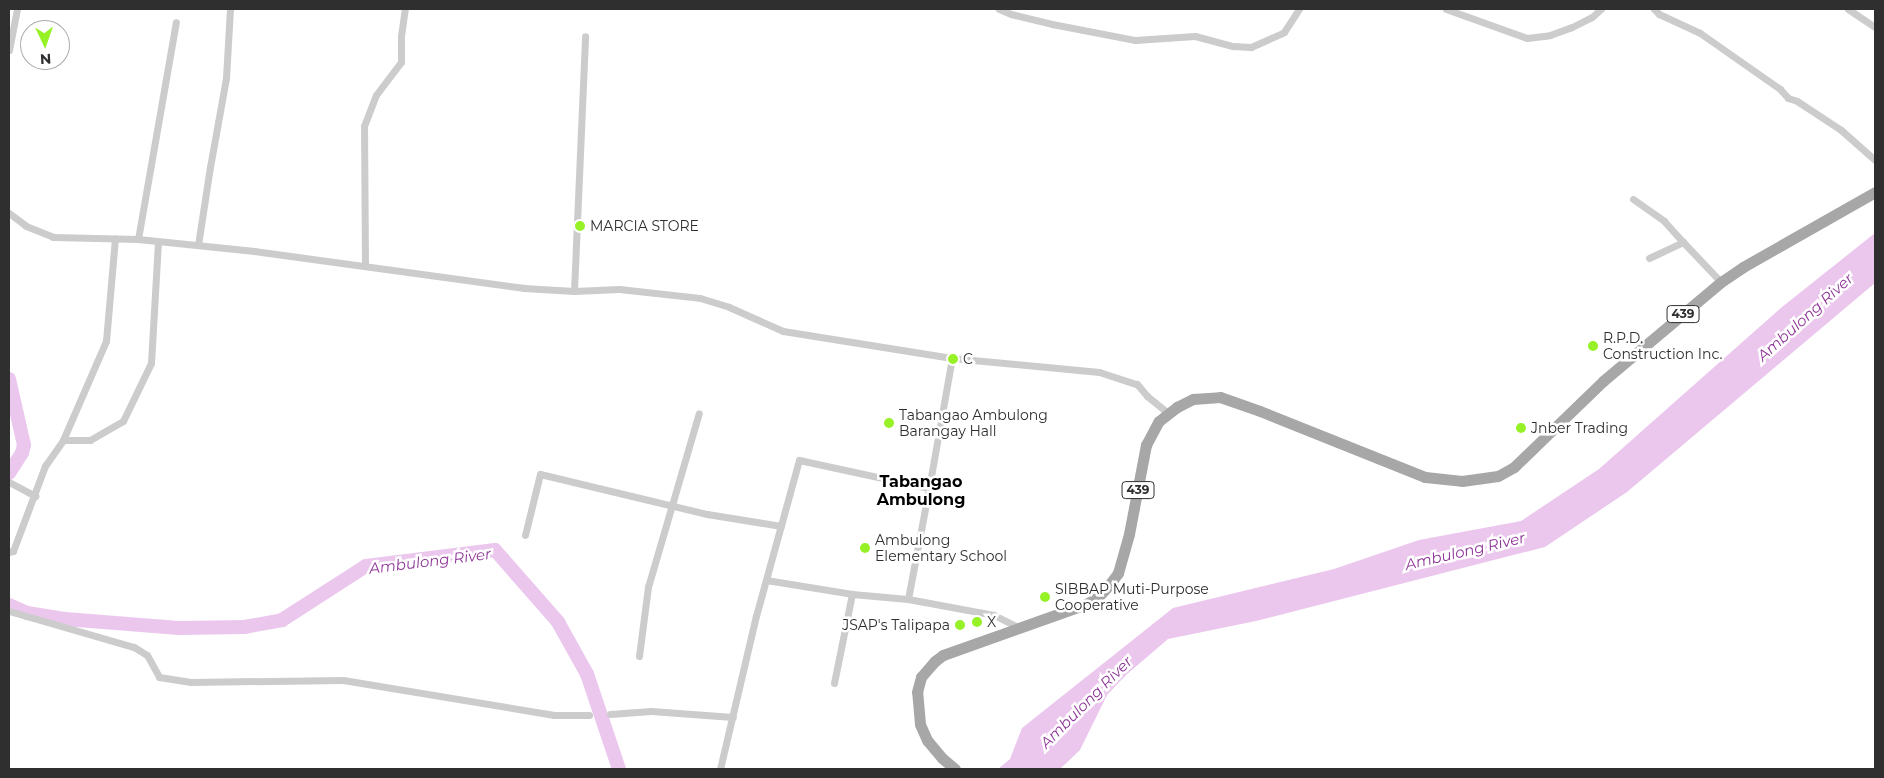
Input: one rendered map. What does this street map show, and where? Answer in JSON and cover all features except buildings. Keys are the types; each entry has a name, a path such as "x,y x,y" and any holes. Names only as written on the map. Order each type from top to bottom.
{"main road":[{"name":"439","path":"955,769 942,758 928,740 920,724 917,692 921,677 931,664 943,655 1086,604 1098,597 1118,573 1129,534 1146,445 1159,421 1168,413 1194,399 1208,396 1220,397 1426,477 1462,482 1498,476 1514,467 1603,381 1721,282 1743,266 1875,192"}],"street":[{"path":"9,50 17,9"},
{"path":"198,245 226,78 230,9"},
{"path":"365,265 364,126 376,95 401,62 401,36 405,9"},
{"path":"999,9 1010,14 1052,24 1136,40 1195,36 1233,46 1251,47 1284,32 1300,9"},
{"path":"1446,9 1527,38 1550,34 1572,27 1592,17 1601,9"},
{"path":"1654,9 1659,14 1700,33 1780,89 1788,98 1797,101 1841,130 1875,160"},
{"path":"1848,9 1875,27"},
{"path":"138,239 176,22"},
{"path":"574,290 585,36"},
{"path":"1633,199 1664,221 1721,282"},
{"path":"9,212 26,226 52,237 138,239 198,245 365,265 524,288 574,290 619,288 700,298 729,307 783,331 952,358 1099,372 1117,376 1136,384 1147,396 1168,413"},
{"path":"9,552 12,550 45,466 63,440 106,341 114,238"},
{"path":"63,440 90,440 123,421 150,363 158,242"},
{"path":"1649,258 1683,242"},
{"path":"908,600 952,358"},
{"path":"639,656 648,587 699,413"},
{"path":"720,769 766,580 799,460 929,488"},
{"path":"525,534 540,474 671,504 706,514 781,526"},
{"path":"9,482 34,496"},
{"path":"766,580 852,594 908,600 994,615 1020,628"},
{"path":"834,683 852,594"},
{"path":"9,611 134,647 148,655 159,677 191,682 343,680 554,715 589,714"},
{"path":"610,714 651,711 733,716"}],"water":[{"path":"1875,233 1875,283 1627,492 1545,547 1256,621 1168,639 1126,675 1107,695 1080,750 1060,769 998,769 1010,759 1022,728 1173,608 1334,569 1419,540 1521,521 1599,469 1782,307"}],"waterway":[{"name":"Ambulong River","path":"9,379 24,445 22,453 9,473"},
{"name":"Ambulong River","path":"9,605 27,613 65,619 179,628 244,627 282,620 366,566 495,550 558,622 587,674 619,769"}],"place":[{"name":"MARCIA STORE","path":"580,226"},
{"name":"R.P.D. Construction Inc.","path":"1593,346"},
{"name":"C","path":"953,359"},
{"name":"Tabangao Ambulong Barangay Hall","path":"889,423"},
{"name":"Jnber Trading","path":"1521,428"},
{"name":"Ambulong Elementary School","path":"865,548"},
{"name":"SIBBAP Muti-Purpose Cooperative","path":"1045,597"},
{"name":"X","path":"977,622"},
{"name":"JSAP's Talipapa","path":"960,625"}],"district":[{"name":"Tabangao Ambulong","path":"921,491"}]}
